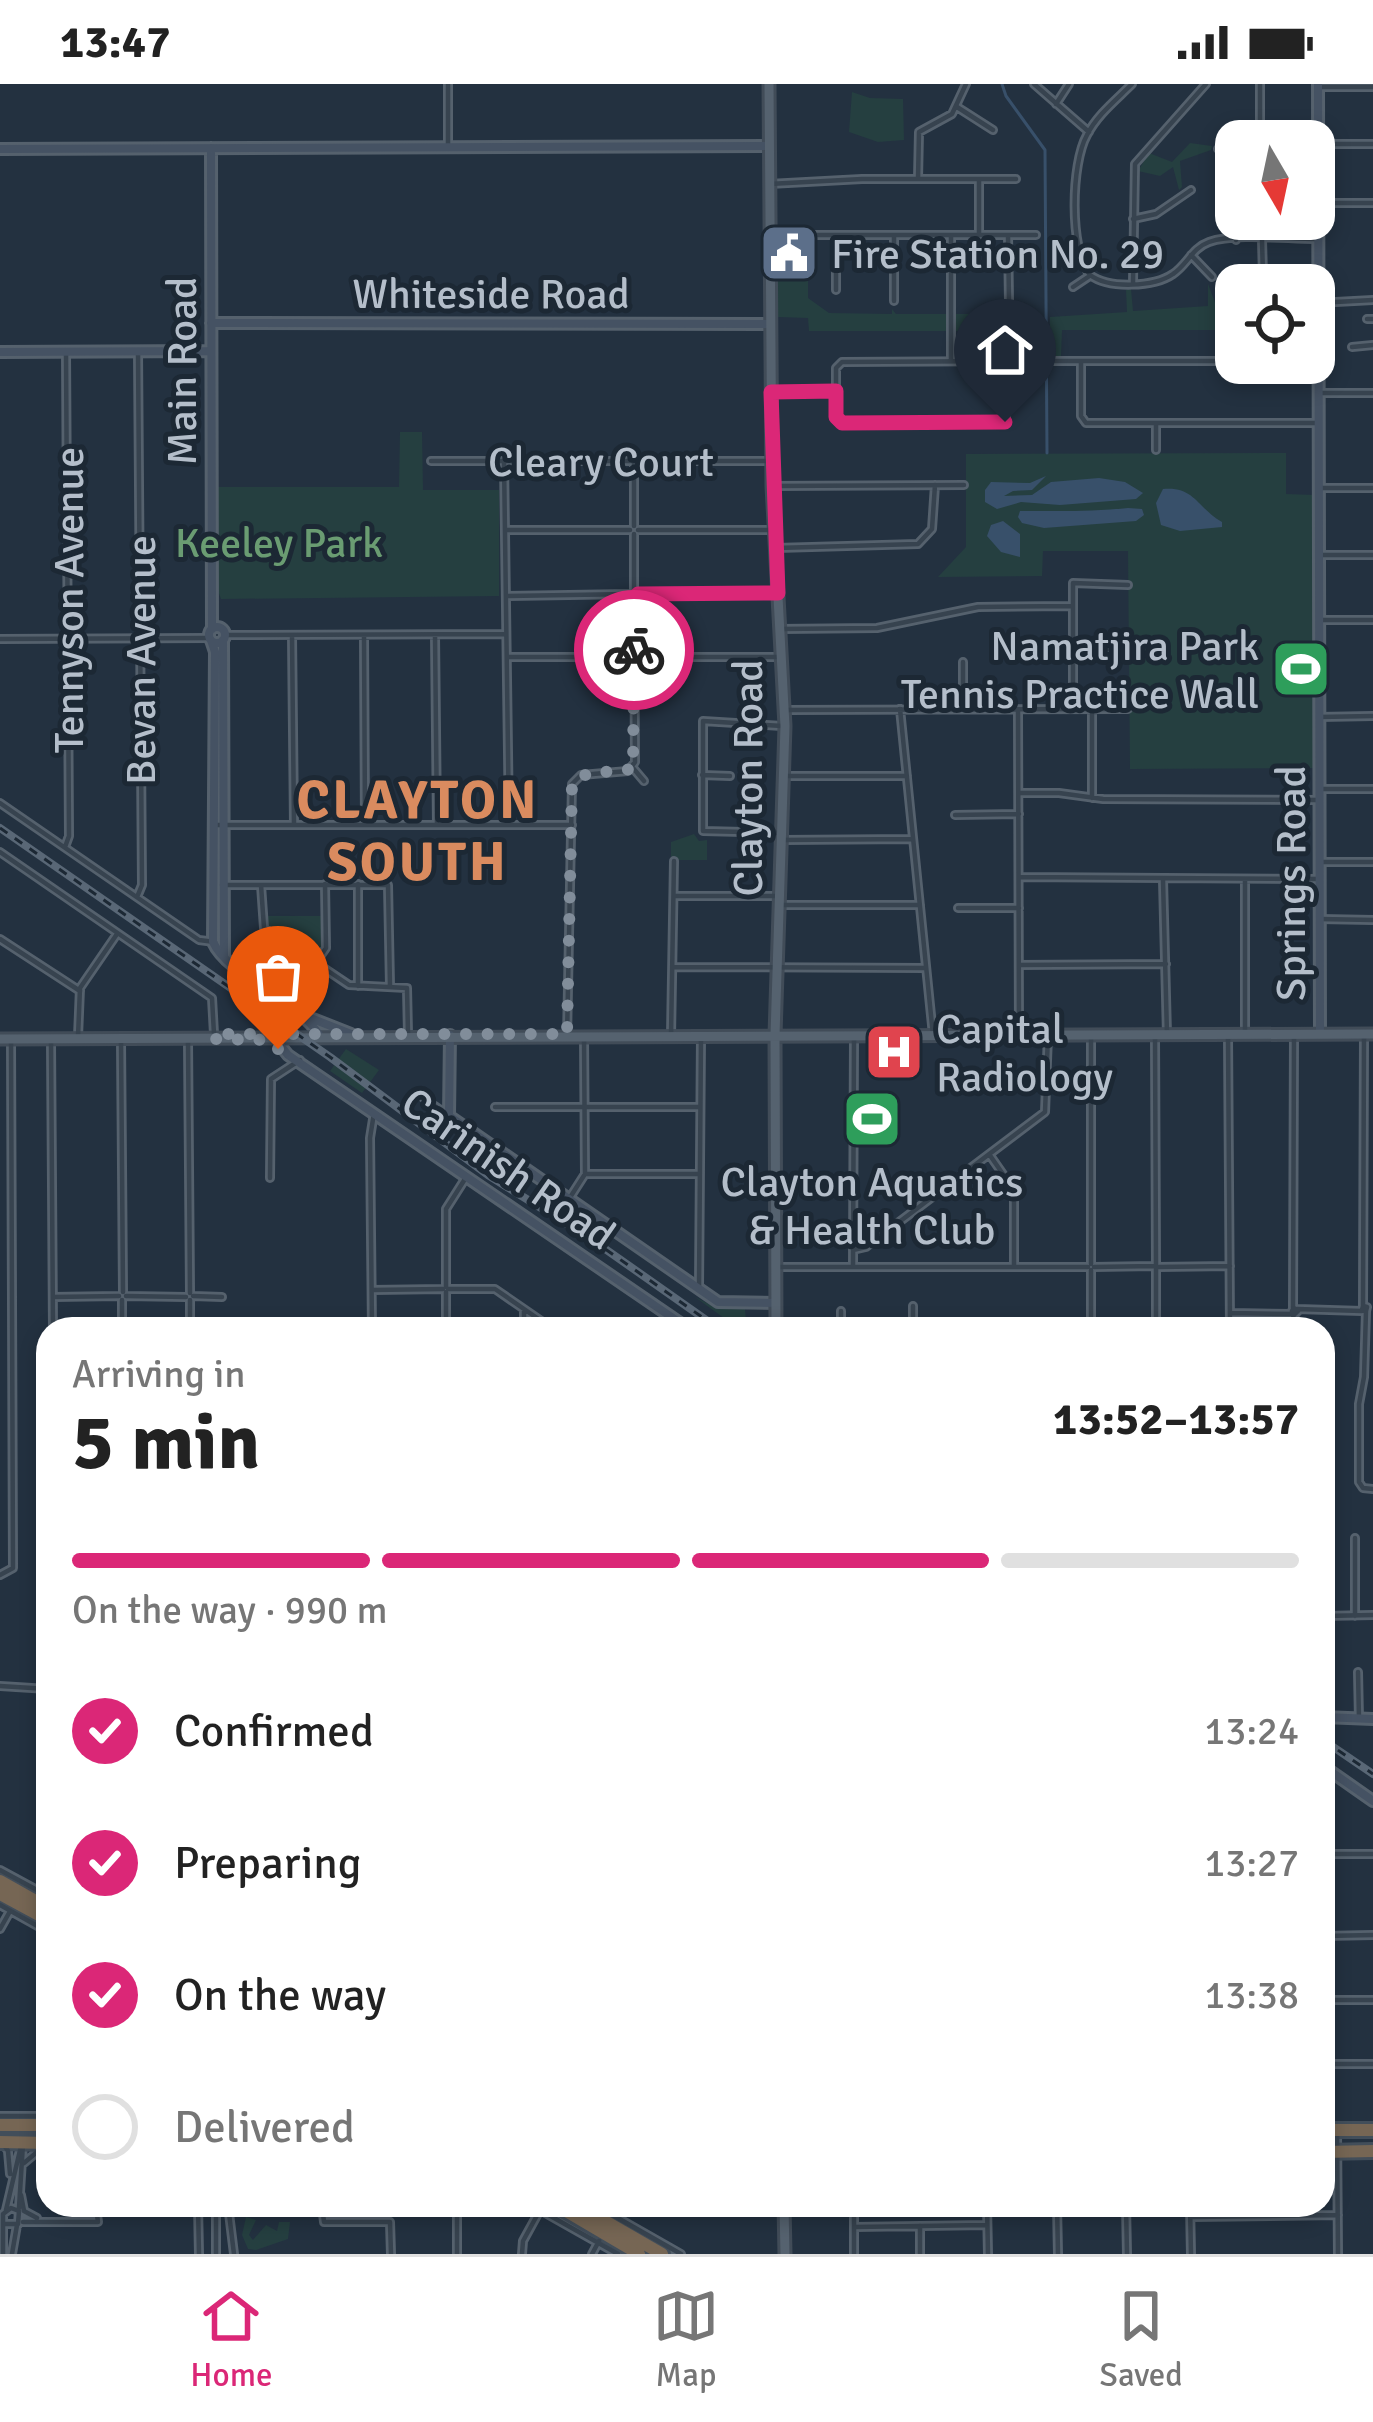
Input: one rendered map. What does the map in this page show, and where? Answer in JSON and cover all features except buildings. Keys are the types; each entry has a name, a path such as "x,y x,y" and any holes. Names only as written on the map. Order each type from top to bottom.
{"highway":[{"path":"0,1874 36,1900"},
{"path":"0,1894 36,1914"},
{"path":"0,2124 36,2129"},
{"path":"0,2124 22,2143"},
{"path":"1335,2130 1373,2130"},
{"path":"0,2143 22,2143 36,2134"},
{"path":"1335,2152 1373,2151"},
{"path":"581,2217 662,2254"},
{"path":"592,2217 639,2254"}],"main road":[{"name":"Clayton Road","path":"769,84 772,486 785,710 775,1035 776,1317"},
{"name":"Springs Road","path":"1317,120 1318,86"},
{"path":"0,149 769,146"},
{"name":"Main Road","path":"211,148 218,942"},
{"name":"Whiteside Road","path":"211,323 771,323"},
{"path":"0,352 211,351"},
{"name":"Springs Road","path":"1317,384 1320,1034"},
{"name":"Main Road","path":"217,861 222,885 218,942"},
{"path":"218,942 225,958 311,1020 351,1034"},
{"path":"755,1035 776,1014 794,1035"},
{"path":"311,1020 320,1036"},
{"path":"311,1020 320,1036"},
{"path":"121,1037 214,1037 288,1045 351,1034 450,1036"},
{"path":"320,1036 1368,1034"},
{"path":"755,1035 775,1057 794,1035"},
{"path":"450,1036 449,1116 718,1302 776,1303"},
{"path":"6,1037 214,1037 288,1045"},
{"path":"6,1037 78,1037"},
{"name":"Carinish Road","path":"288,1045 375,1112 672,1317"},
{"path":"1335,1719 1373,1719"},
{"path":"1335,1774 1373,1801"},
{"path":"784,2217 785,2254"}],"street":[{"path":"448,84 448,147"},
{"path":"917,179 917,137 922,128 945,119 957,107 966,84"},
{"path":"1034,84 1089,132"},
{"path":"1055,106 1069,84"},
{"path":"1132,84 1089,132 1078,161 1079,259 1098,281 1132,283 1168,278 1208,243 1230,240"},
{"path":"1132,283 1133,177 1140,154 1206,84"},
{"path":"1260,84 1260,120"},
{"path":"1318,86 1372,86"},
{"path":"957,107 993,130"},
{"path":"1335,145 1373,144"},
{"path":"979,179 979,235"},
{"path":"770,184 1016,179"},
{"path":"1132,220 1156,214 1191,190"},
{"path":"1335,203 1373,203 1373,214"},
{"path":"836,235 836,290"},
{"path":"894,235 894,302"},
{"path":"951,235 951,362"},
{"path":"1008,235 1009,301"},
{"path":"770,236 1036,235"},
{"path":"1262,240 1263,264"},
{"path":"1191,255 1212,278"},
{"path":"1073,287 1090,275"},
{"path":"1335,302 1373,300"},
{"path":"1352,347 1373,345"},
{"name":"Bevan Avenue","path":"137,897 142,885 139,351"},
{"name":"Tennyson Avenue","path":"64,847 70,836 66,352"},
{"path":"1005,362 1006,423 842,423 836,417 836,366 842,362 1036,361"},
{"path":"1053,362 1215,361"},
{"path":"1081,362 1081,423 1318,423"},
{"path":"771,392 836,391"},
{"path":"1318,393 1373,393"},
{"path":"1156,423 1156,450"},
{"name":"Cleary Court","path":"431,461 772,460"},
{"path":"504,461 508,825"},
{"path":"634,461 633,768 644,781"},
{"path":"772,486 964,484"},
{"path":"776,548 918,544 932,529 935,485"},
{"path":"1318,488 1373,488"},
{"path":"505,530 775,530"},
{"path":"1319,555 1373,555"},
{"path":"1073,709 1071,588 1076,582 1128,585"},
{"path":"506,596 778,593"},
{"path":"780,628 877,628 978,607 1071,606"},
{"path":"1319,620 1373,620"},
{"path":"292,634 294,825"},
{"path":"435,634 436,825"},
{"path":"0,639 506,634"},
{"path":"364,635 365,825"},
{"path":"1072,649 1117,649"},
{"path":"507,657 782,657"},
{"path":"962,662 963,709"},
{"path":"900,709 933,1035"},
{"path":"1018,709 1019,1035"},
{"path":"1092,709 1092,798"},
{"path":"785,710 1128,709"},
{"path":"1319,717 1373,716"},
{"path":"785,726 703,721 703,831 913,839"},
{"path":"567,1036 572,784 593,771 633,768"},
{"path":"702,776 730,776"},
{"path":"784,776 907,776"},
{"path":"1019,793 1092,798 1373,789"},
{"path":"0,803 200,940 218,942"},
{"path":"955,815 1019,814"},
{"path":"217,825 572,825"},
{"path":"0,852 212,998 214,1037"},
{"path":"668,1036 674,861"},
{"path":"1320,862 1373,862"},
{"path":"1019,877 1320,880"},
{"path":"1156,1317 1166,964 1163,880"},
{"path":"1245,880 1245,1035"},
{"path":"315,964 326,948 326,884"},
{"path":"358,884 358,986"},
{"path":"222,885 390,888 390,986"},
{"path":"261,885 264,928 293,949 349,985 408,991 408,1034"},
{"path":"674,896 920,904"},
{"path":"958,908 1018,908"},
{"path":"1320,919 1373,920"},
{"path":"78,1037 80,991 117,934"},
{"path":"0,939 80,991"},
{"path":"266,987 293,949"},
{"path":"1019,964 1166,964"},
{"path":"673,967 926,968"},
{"path":"1368,1034 1359,1484 1373,1489"},
{"path":"853,1266 854,1035"},
{"path":"853,1250 866,1246 1046,1112 1048,1035"},
{"path":"1091,1035 1091,1317"},
{"path":"1228,1035 1230,1317"},
{"path":"1294,1035 1295,1313"},
{"path":"569,1199 585,1174 584,1036"},
{"path":"699,1288 701,1036"},
{"path":"0,1575 13,1568 6,1037"},
{"path":"121,1037 122,1317"},
{"path":"51,1039 53,1317"},
{"path":"188,1039 190,1317"},
{"path":"270,1178 271,1079 288,1045"},
{"path":"418,1094 449,1116"},
{"path":"495,1107 700,1107"},
{"path":"372,1317 370,1138 375,1112"},
{"path":"1364,1126 1373,1126"},
{"path":"989,1154 1014,1190 1014,1267"},
{"path":"585,1174 700,1174"},
{"path":"446,1317 446,1208 467,1175"},
{"path":"1364,1226 1373,1226"},
{"path":"776,1267 1230,1266"},
{"path":"372,1290 495,1288 536,1317"},
{"path":"53,1297 222,1297"},
{"path":"913,1306 913,1317"},
{"path":"1230,1313 1366,1308"},
{"path":"524,1309 524,1317"},
{"path":"841,1311 841,1317"},
{"path":"1364,1369 1373,1369"},
{"path":"1359,1429 1373,1428"},
{"path":"1355,1538 1355,1616"},
{"path":"1335,1616 1373,1616"},
{"path":"1358,1672 1359,1719"},
{"path":"0,1686 36,1688"},
{"path":"1335,1854 1373,1854"},
{"path":"0,1874 36,1890"},
{"path":"0,1905 36,1925"},
{"path":"0,1929 10,1911"},
{"path":"1335,1936 1373,1936"},
{"path":"1335,2000 1373,2000"},
{"path":"1335,2064 1373,2064"},
{"path":"0,2143 8,2151 10,2186"},
{"path":"12,2254 19,2219 22,2143"},
{"path":"2,2254 3,2217 22,2143"},
{"path":"23,2164 36,2146"},
{"path":"20,2188 25,2211 36,2217"},
{"path":"1335,2191 1338,2254"},
{"path":"3,2217 98,2222 98,2217"},
{"path":"3,2217 19,2219"},
{"path":"36,2217 42,2220"},
{"path":"198,2217 199,2254"},
{"path":"215,2217 216,2254"},
{"path":"228,2217 234,2254"},
{"path":"323,2217 324,2222 391,2222 391,2254"},
{"path":"457,2217 457,2254"},
{"path":"522,2254 522,2242 536,2217"},
{"path":"564,2217 681,2254"},
{"path":"600,2217 618,2254"},
{"path":"854,2217 854,2254"},
{"path":"987,2217 988,2254"},
{"path":"1057,2217 1058,2254"},
{"path":"1126,2217 1126,2254"},
{"path":"1191,2217 1191,2254"},
{"path":"854,2227 987,2224"},
{"path":"920,2226 920,2254"},
{"path":"592,2254 606,2229"}],"green space":[{"path":"852,92 903,99 904,140 878,142 849,132"},
{"path":"1190,143 1212,146 1180,161 1179,190 1173,167 1160,176 1138,171 1149,153 1172,162"},
{"path":"778,271 808,271 808,298 829,313 892,314 892,309 896,314 946,314 946,331 809,331 808,318 778,317"},
{"path":"1208,284 1215,302 1215,330 1062,330 1061,356 1050,356 1050,317 1127,312 1126,290 1131,289 1133,311 1208,306"},
{"path":"956,314 1040,314 1040,332 956,331"},
{"name":"Keeley Park","path":"400,432 422,432 423,490 499,490 499,596 221,599 217,588 218,487 399,487"},
{"path":"1286,453 1286,494 1315,495 1316,768 1130,769 1128,551 1043,551 1042,576 938,577 966,547 966,454"},
{"path":"694,834 699,841 707,840 707,860 671,860 671,842"},
{"path":"264,916 323,916 321,952 313,957 266,925"},
{"path":"346,1049 379,1070 362,1093 330,1071"},
{"path":"695,1297 717,1308 745,1309 746,1317 722,1317"},
{"path":"246,2217 256,2220 249,2235 253,2240 266,2225 277,2231 279,2222 290,2222 288,2239 248,2249 242,2235"}],"water":[{"path":"1046,476 1032,490 1004,496 1032,495 1051,482 1099,478 1125,482 1143,493 1136,499 1060,505 1021,502 997,509 985,502 991,482 1030,483"},
{"path":"1163,489 1189,494 1222,527 1180,531 1161,525 1156,503"},
{"path":"1142,509 1144,515 1136,521 1044,528 1022,523 1018,517 1020,511"},
{"path":"1003,521 1020,534 1020,557 1001,552 987,536 991,525"}],"waterway":[{"path":"1002,84 1045,150 1047,453"}],"railway":[{"path":"0,828 330,1057 488,1175 591,1239 702,1317"},
{"path":"1335,1748 1373,1774"}],"way so far":[{"path":"278,1049 266,1040 214,1039 214,1034 567,1034 572,784 593,771 633,768 634,650"}],"place":[{"name":"Fire Station No. 29","path":"789,253"},
{"name":"Namatjira Park Tennis Practice Wall","path":"1301,669"},
{"name":"Capital Radiology","path":"894,1052"},
{"name":"Clayton Aquatics & Health Club","path":"872,1119"}],"district":[{"name":"CLAYTON SOUTH","path":"418,830"}],"route":[{"path":"634,650 634,598 638,594 778,593 771,392 836,391 836,417 842,423 1005,422"}]}
